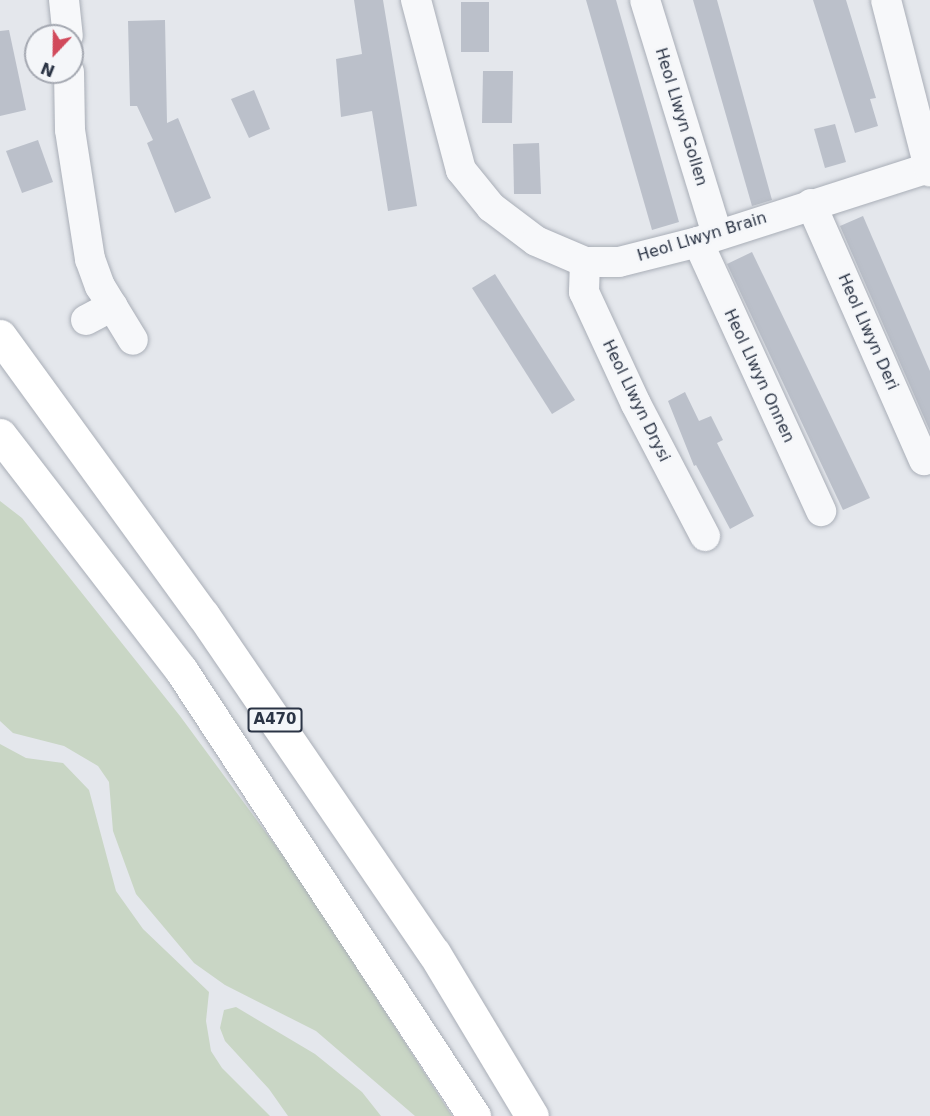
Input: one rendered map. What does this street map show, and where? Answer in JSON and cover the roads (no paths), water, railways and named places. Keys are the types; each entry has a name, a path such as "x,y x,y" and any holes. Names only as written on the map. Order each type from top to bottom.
{"highway":[{"name":"A470","path":"0,336 202,615 434,953 532,1116"},
{"name":"A470","path":"0,435 181,670 474,1116"}],"street":[{"path":"64,0 67,24"},
{"name":"Heol Llwyn Brain","path":"416,0 461,170 491,207 536,241 585,262 619,262 707,238 929,169"},
{"name":"Heol Llwyn Gollen","path":"645,0 707,238"},
{"path":"886,0 929,169"},
{"path":"69,84 70,130 90,259 100,286 134,340"},
{"name":"Heol Llwyn Deri","path":"811,204 924,460"},
{"name":"Heol Llwyn Onnen","path":"707,238 821,511"},
{"name":"Heol Llwyn Drysi","path":"585,262 584,292 636,404 705,536"},
{"path":"86,320 112,306"}]}
